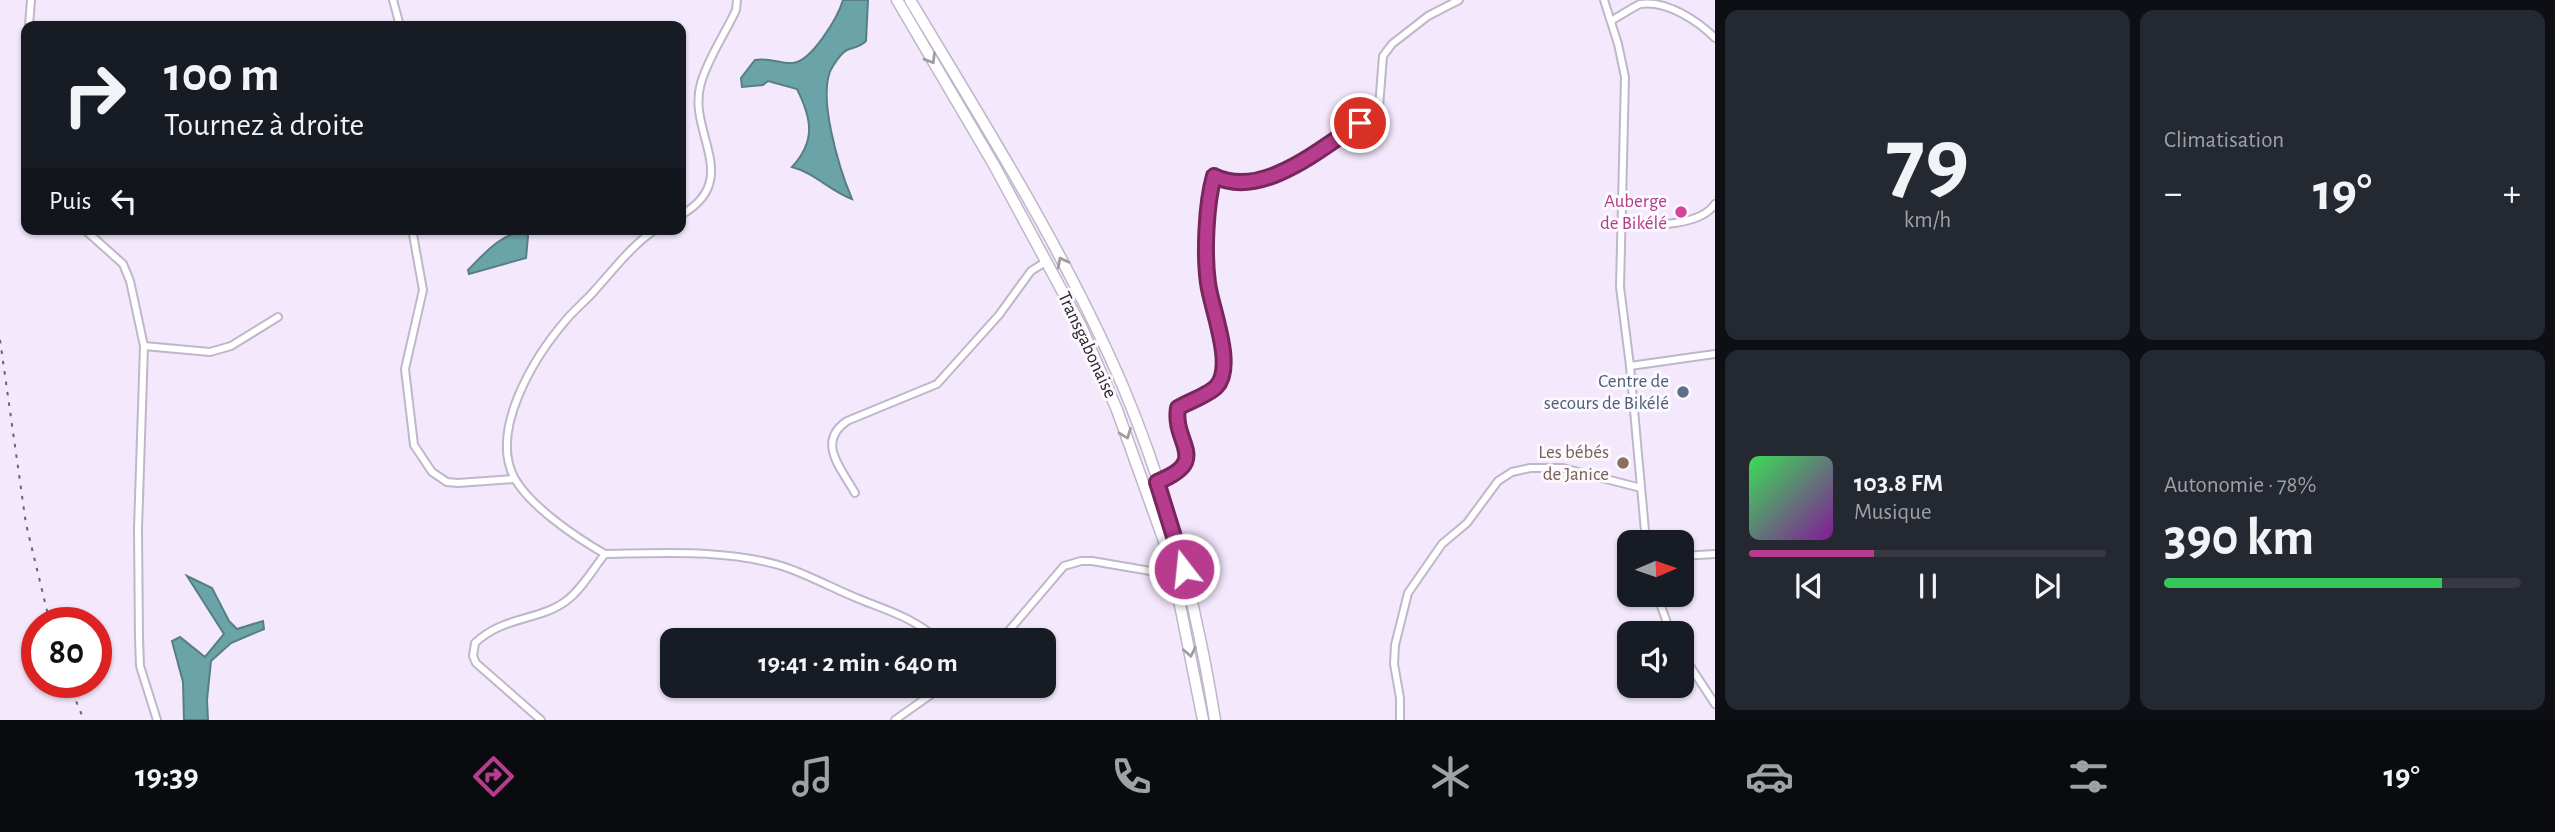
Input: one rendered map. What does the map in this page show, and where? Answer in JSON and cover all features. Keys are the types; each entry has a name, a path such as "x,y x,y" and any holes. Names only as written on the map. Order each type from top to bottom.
{"highway":[{"name":"Transgabonaise","path":"897,0 1047,261 1081,326 1112,398 1143,477 1174,575 1203,720"},
{"name":"Transgabonaise","path":"910,0 1022,186 1082,299 1125,390 1157,482 1191,598 1215,720"}],"street":[{"path":"29,21 31,0"},
{"path":"393,0 399,21"},
{"path":"686,212 694,207 710,183 712,168 701,118 701,84 732,19 737,0"},
{"path":"1157,482 1175,475 1186,461 1177,417 1178,408 1216,387 1222,375 1224,361 1208,283 1208,198 1214,176 1237,183 1254,183 1267,179 1285,171 1360,123 1379,107 1384,56 1392,44 1428,16 1459,0"},
{"path":"1604,0 1625,77 1619,287 1630,366 1645,530"},
{"path":"1611,21 1642,3 1660,3 1696,18 1715,38"},
{"path":"1620,225 1680,223 1712,209 1715,204"},
{"path":"91,235 122,264 130,281 144,346 138,529 139,638 140,666 157,720"},
{"path":"413,235 423,290 405,369 414,445 432,472 447,482 514,479"},
{"path":"648,235 632,248 565,320 532,369 516,402 507,431 507,458 514,479 559,524 605,554 689,554 765,562 816,579 924,628"},
{"path":"855,493 832,451 832,438 837,428 847,421 937,383 999,316 1031,271 1047,261"},
{"path":"144,346 210,352 231,346 278,317"},
{"path":"1630,366 1715,354"},
{"path":"1400,720 1400,698 1394,664 1395,645 1408,593 1442,544 1467,523 1498,481 1512,472 1530,468 1563,468 1641,488"},
{"path":"541,720 476,663 473,656 475,643 496,628 566,602 605,554"},
{"path":"1694,556 1715,555"},
{"path":"1011,628 1064,566 1092,561 1174,575"},
{"path":"1694,672 1715,704"},
{"path":"895,720 926,698"}],"shaded area":[{"path":"843,0 868,0 866,41 845,51 833,66 828,78 831,132 852,199 808,173 792,167 805,148 809,130 806,110 797,89 768,81 763,85 742,87 741,78 755,60 793,63 808,55 830,27"},
{"path":"527,235 526,258 469,274 468,270 494,245 508,236"},
{"path":"187,576 212,588 229,621 237,629 263,621 264,629 231,643 211,661 208,720 184,720 183,682 172,641 180,637 205,657 224,634"}],"railway":[{"path":"0,340 26,524 46,607"},
{"path":"75,698 84,720"}],"place":[{"name":"Auberge de Bikélé","path":"1681,212"},
{"name":"Centre de secours de Bikélé","path":"1683,392"},
{"name":"Les bébés de Janice","path":"1623,463"}],"route":[{"path":"1184,569 1157,482 1175,475 1186,461 1183,435 1177,417 1178,408 1216,387 1222,375 1224,361 1208,283 1208,198 1214,176 1237,183 1254,183 1267,179 1285,171 1360,123"}]}
